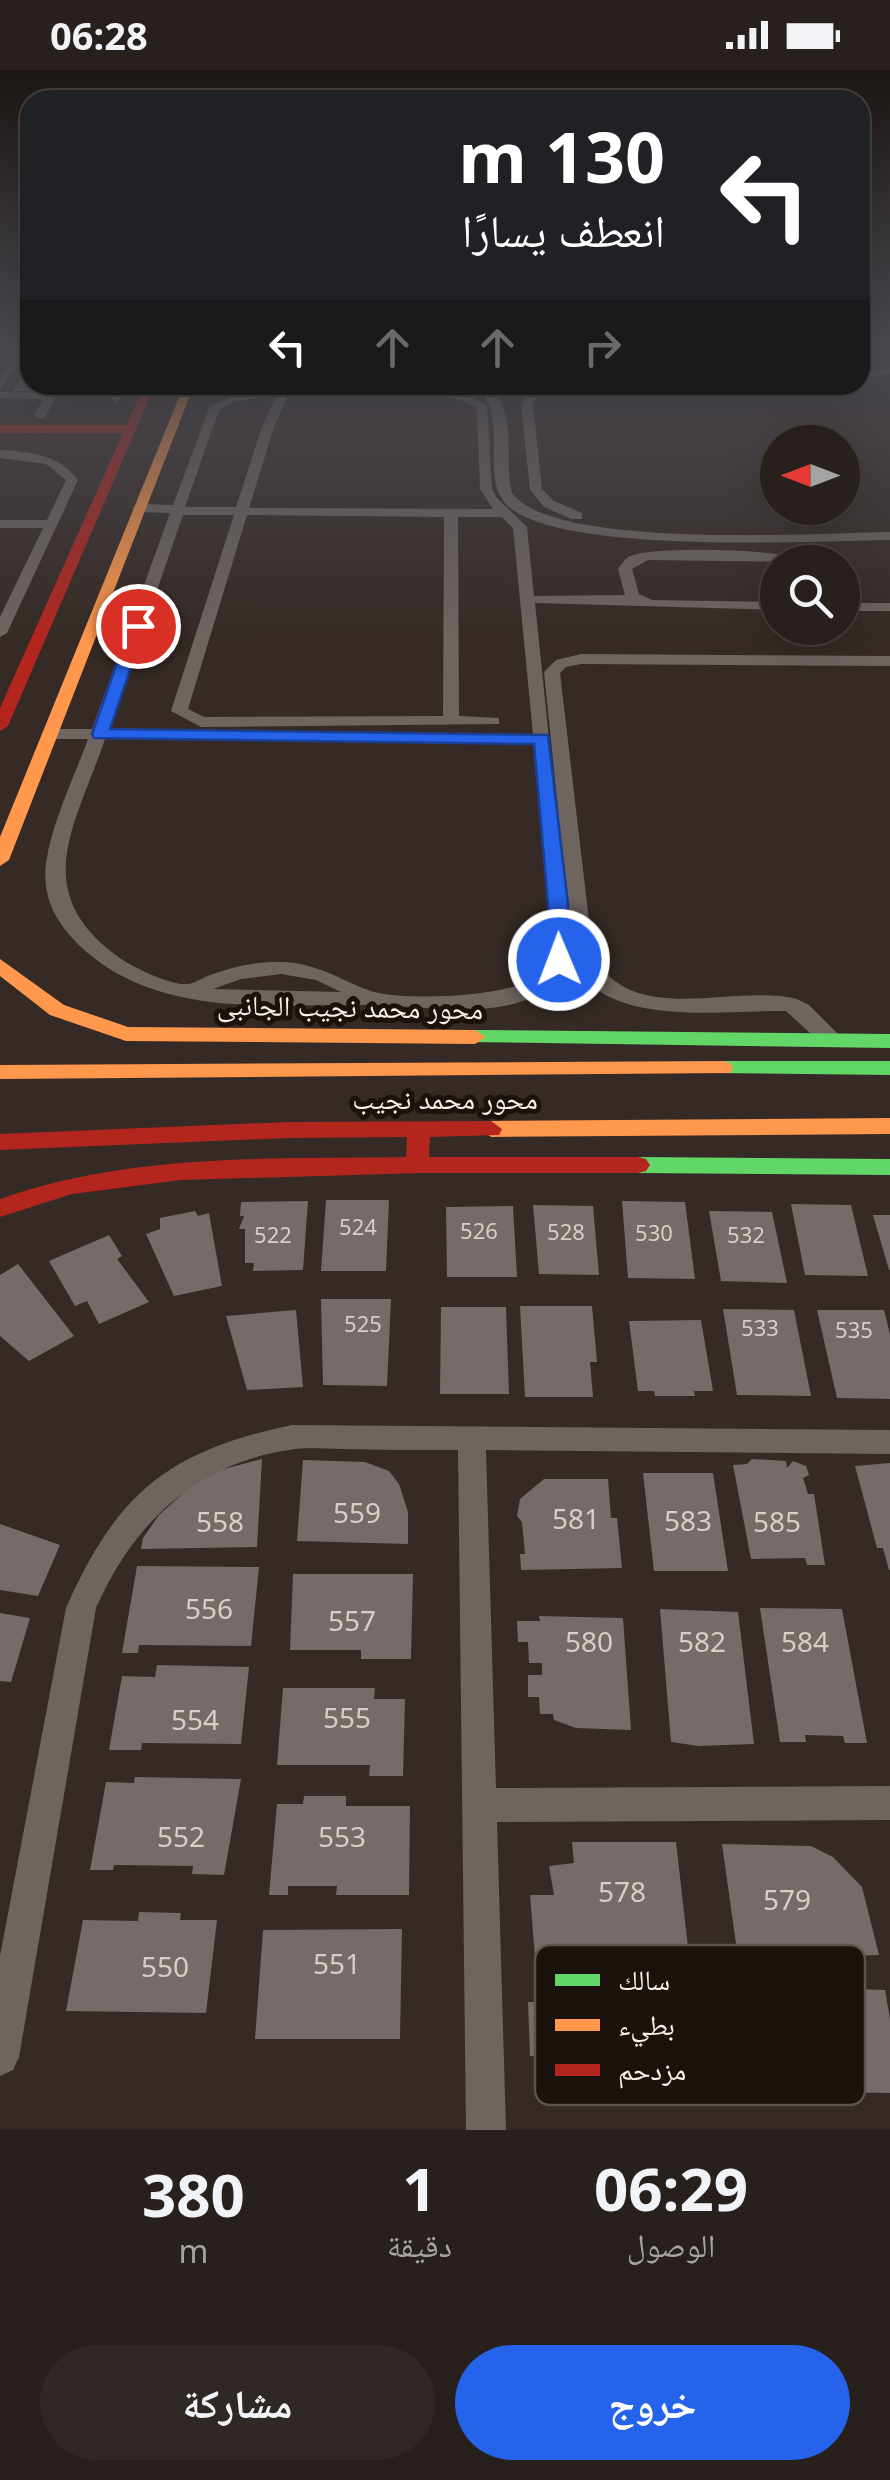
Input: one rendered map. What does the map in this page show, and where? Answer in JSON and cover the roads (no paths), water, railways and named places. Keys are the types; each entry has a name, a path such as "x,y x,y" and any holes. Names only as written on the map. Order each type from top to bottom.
{"street":[{"path":"3,715 123,446"},
{"path":"0,860 163,446"},
{"path":"201,446 58,849 55,887 71,924 97,952 137,975 189,992 247,998 496,1000 537,986 554,970 559,950 558,904 520,527 486,489 484,446"},
{"path":"262,446 179,706 183,716 201,722 494,721"},
{"path":"501,446 504,490 516,507 587,530 890,524"},
{"path":"531,446 536,490 541,498 577,516 696,536 890,536"},
{"path":"0,454 42,459 67,472 72,480 0,632"},
{"path":"451,512 451,721"},
{"path":"83,540 132,522 177,513 504,513"},
{"path":"0,524 53,524"},
{"path":"696,536 701,556"},
{"path":"723,536 729,556"},
{"path":"637,599 631,592 625,568 631,561 647,556 760,556"},
{"path":"0,597 18,597"},
{"path":"538,599 637,599 664,606 760,606"},
{"path":"860,608 890,607"},
{"path":"831,1040 802,1010 790,1004 650,1003 616,994 592,976 584,954 552,672 561,663 580,659 890,661"},
{"path":"46,740 542,739"},
{"path":"189,992 224,975 263,968 303,969 339,980 366,998"},
{"name":"محور محمد نجيب الجانبى","path":"2,971 61,1015 126,1034 890,1040"},
{"path":"691,1041 696,1068"},
{"name":"محور محمد نجيب","path":"0,1072 890,1068"},
{"name":"محور محمد نجيب","path":"0,1142 288,1130 890,1126"},
{"path":"417,1164 419,1129"},
{"path":"0,1208 49,1188 106,1177 417,1164 890,1167"},
{"path":"0,2057 81,1608 94,1572 114,1539 142,1505 177,1478 216,1456 292,1437 890,1442"},
{"path":"472,1438 486,2130"},
{"path":"480,1805 890,1803"}]}
